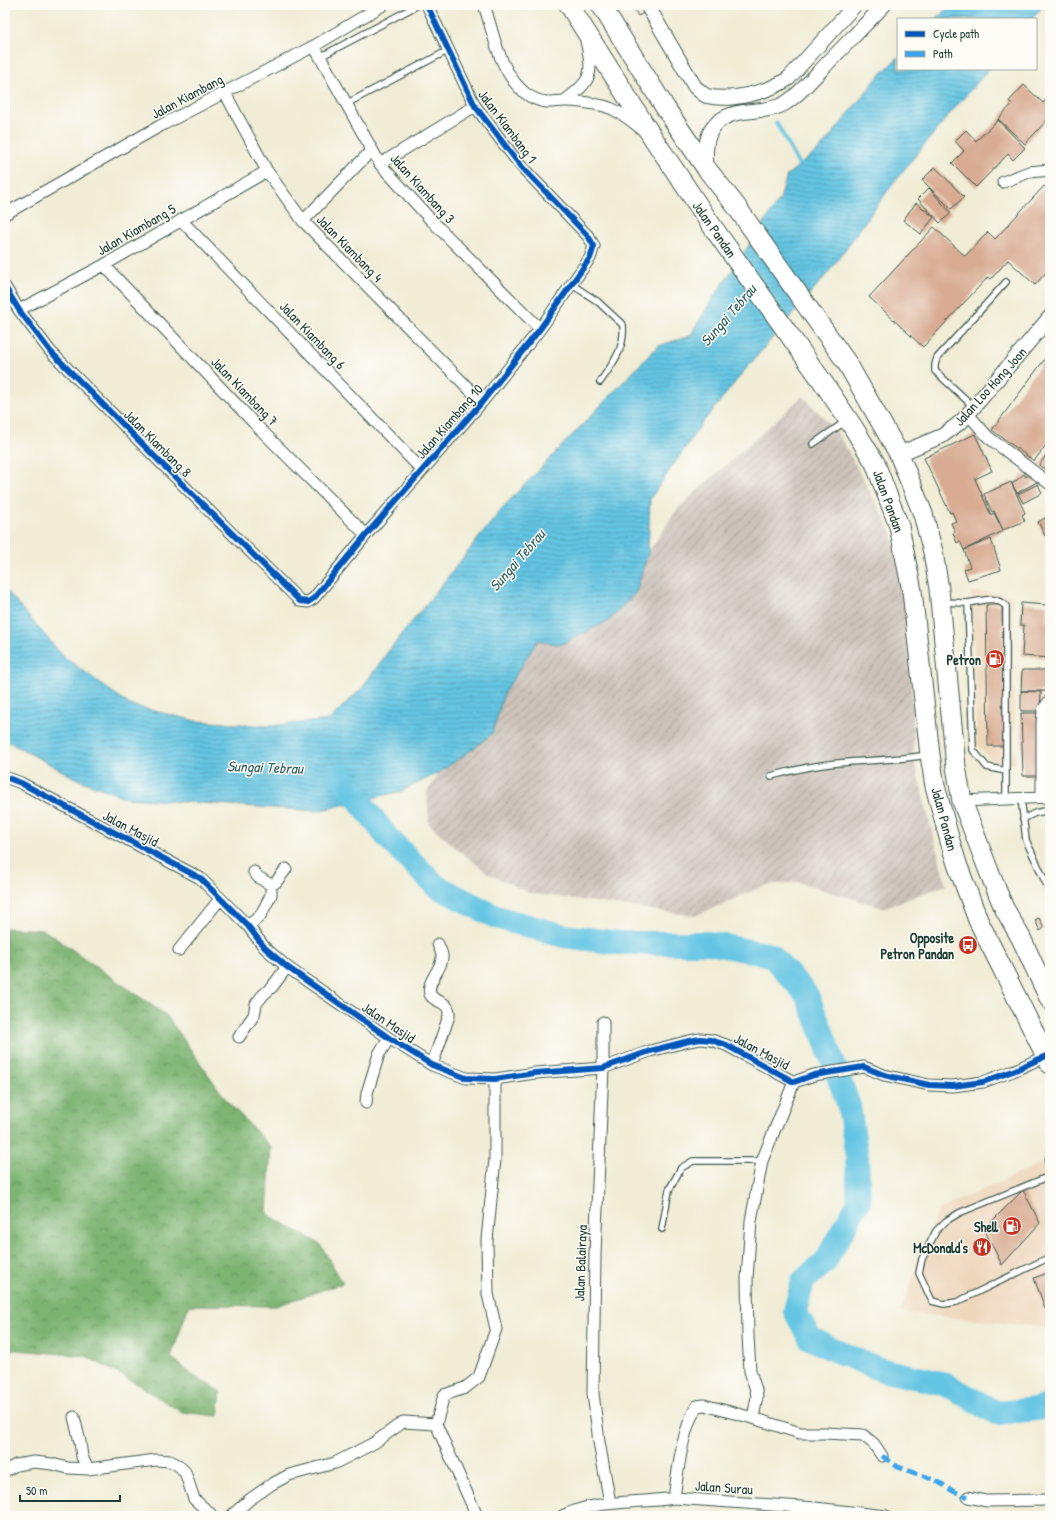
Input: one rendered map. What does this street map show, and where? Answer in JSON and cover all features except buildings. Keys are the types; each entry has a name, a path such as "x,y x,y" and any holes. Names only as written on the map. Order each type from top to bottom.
{"highway":[{"name":"Jalan Pandan","path":"569,5 653,138 712,226 796,343 875,463 899,526 912,591 930,755 935,786 950,841 978,920 1048,1060"},
{"name":"Jalan Pandan","path":"601,5 666,109 706,168 736,206 819,322 854,375 900,454 923,514 933,552 940,602 956,767 962,801 1001,901 1021,938 1050,1000"}],"street":[{"name":"Jalan Kiambang","path":"5,214 160,126 314,46 383,5"},
{"name":"Jalan Kiambang 1","path":"427,5 447,51 475,106 520,165 588,236 594,246"},
{"path":"484,5 500,58 515,84 524,92 536,100 546,102 564,101 586,103 605,107 623,115 653,138"},
{"path":"646,5 695,87 707,96 720,97 738,96 764,91 788,79 856,5"},
{"path":"706,168 706,146 709,132 718,122 727,116 768,109 785,103 802,89 884,5"},
{"path":"564,101 582,87 587,81 590,73 590,57 581,24"},
{"path":"828,35 841,49"},
{"name":"Jalan Kiambang 3","path":"314,46 380,164 437,226 540,329"},
{"name":"Jalan Kiambang 4","path":"225,93 267,171 304,221 482,402"},
{"path":"380,164 475,106"},
{"path":"304,221 372,150"},
{"path":"1003,182 1029,172 1050,170"},
{"name":"Jalan Kiambang 5","path":"19,310 104,265 267,171"},
{"name":"Jalan Kiambang 6","path":"181,220 422,470"},
{"name":"Jalan Kiambang 10","path":"308,602 314,598 366,535 482,402 540,329 590,258 594,246"},
{"name":"Jalan Kiambang 7","path":"104,265 254,423 366,535"},
{"name":"Jalan Kiambang 8","path":"5,286 19,310 50,351 300,601 308,602"},
{"name":"Jalan Loo Hong Joon","path":"900,454 942,436 962,421 1050,317"},
{"path":"971,411 988,437 1050,484"},
{"path":"962,801 1046,797 1042,724 1043,710 1050,700"},
{"name":"Jalan Masjid","path":"5,777 200,878 248,926 266,948 287,967 389,1038 432,1065 466,1078 495,1079 535,1073 603,1068 650,1051 690,1040 706,1040 726,1045 794,1082 814,1076 864,1067 884,1075 929,1085 953,1086 983,1082 1048,1060"},
{"path":"271,885 276,882 286,869"},
{"path":"254,872 258,877 271,885"},
{"path":"248,926 260,916 271,895 271,885"},
{"path":"179,950 220,899"},
{"path":"432,1065 449,1016 449,1010 446,1005 431,996 430,992 430,986 442,963 442,954 438,944"},
{"path":"239,1037 254,1015 256,1004 272,987 287,967"},
{"name":"Jalan Balairaya","path":"603,1022 603,1068 595,1254 593,1393 599,1442 610,1503"},
{"path":"366,1103 367,1093 379,1054 389,1038"},
{"path":"477,1516 436,1424 444,1395 465,1388 479,1377 496,1329 488,1294 487,1240 495,1159 495,1079"},
{"path":"753,1418 757,1397 750,1370 747,1279 753,1203 762,1161 794,1082"},
{"path":"674,1498 682,1448 693,1411 697,1406 704,1406 753,1418 800,1433 863,1436 874,1444 882,1456"},
{"path":"74,1417 82,1457 88,1468"},
{"path":"231,1516 248,1500 272,1484 300,1472 335,1463 374,1443 403,1422 436,1424"},
{"path":"5,1471 16,1465 34,1462 68,1468 88,1468 156,1460 170,1462 178,1465 185,1472 194,1499 213,1516"},
{"path":"968,1497 986,1501 1050,1500"},
{"name":"Jalan Surau","path":"562,1516 570,1512 610,1503 658,1501 674,1498 815,1508 886,1516"}],"lane":[{"path":"320,57 418,5"},
{"path":"346,104 447,51"},
{"path":"971,411 935,371 934,365 937,358 1006,282"},
{"path":"571,284 597,301 622,325 624,335 619,353 600,382"},
{"path":"813,444 848,420"},
{"path":"940,602 968,603 986,599 999,601 1006,606 1006,799"},
{"path":"968,603 973,750 987,767 1006,771"},
{"path":"771,776 805,768 838,763 897,760 930,755"},
{"path":"1020,798 1026,840 1050,892"},
{"path":"1023,819 1035,813 1050,810"},
{"path":"1050,1153 1048,1162 1050,1175 959,1213 946,1221 936,1231 922,1259 919,1273 932,1301 944,1304 957,1302 1050,1257"},
{"path":"662,1228 669,1190 681,1168 693,1162 762,1161"}],"shaded area":[{"path":"803,396 838,433 892,532 904,592 912,688 914,761 946,885 883,908 798,882 766,885 695,916 529,893 489,874 457,849 429,824 427,792 440,772 492,734 504,693 538,639 636,592 648,553 678,508"},
{"path":"971,591 1013,596 1015,765 993,762 977,744"},
{"path":"1050,1159 1050,1328 900,1312 938,1210"}],"green space":[{"path":"5,928 44,930 167,1016 227,1101 271,1147 267,1214 320,1244 343,1283 276,1306 189,1305 171,1357 192,1375 221,1392 218,1416 181,1412 139,1385 86,1356 5,1349"}],"water":[{"path":"950,5 1044,5 1033,18 937,18"},
{"name":"Sungai Tebrau","path":"897,58 897,70 988,70 947,117 894,182 828,273 745,370 700,426 650,499 648,553 636,592 608,621 560,645 538,640 504,693 492,734 474,748 440,772 402,791 317,811 127,798 79,780 5,740 5,589 63,656 130,705 196,721 269,726 329,720 362,688 387,653 505,505 658,346 690,336 706,309 780,199 787,175 821,148 878,77"}],"waterway":[{"path":"776,122 799,165"},
{"path":"340,775 387,837 436,886 496,917 564,936 618,943 708,943 771,955 807,995 849,1106 857,1157 859,1201 825,1262 803,1281 795,1311 810,1338 838,1352 882,1370 945,1384 997,1413 1036,1409 1050,1405"}],"marked path":[{"path":"882,1456 898,1467 935,1480 953,1491 968,1497"}],"cycle path":[{"path":"5,287 19,310 50,351 176,478 300,601 308,602 314,598 366,535 482,402 540,329 590,258 594,246 588,236 520,165 475,106 427,5"},
{"path":"5,777 21,783 200,878 248,926 265,948 287,967 389,1038 432,1065 466,1078 495,1079 535,1073 603,1068 650,1051 700,1039 711,1040 726,1045 794,1082 814,1075 864,1067 884,1075 929,1085 953,1086 983,1082 1013,1071 1046,1056"}],"place":[{"name":"Petron","path":"995,659"},
{"name":"Opposite Petron Pandan","path":"968,945"},
{"name":"Shell","path":"1012,1226"},
{"name":"McDonald's","path":"982,1247"}]}
